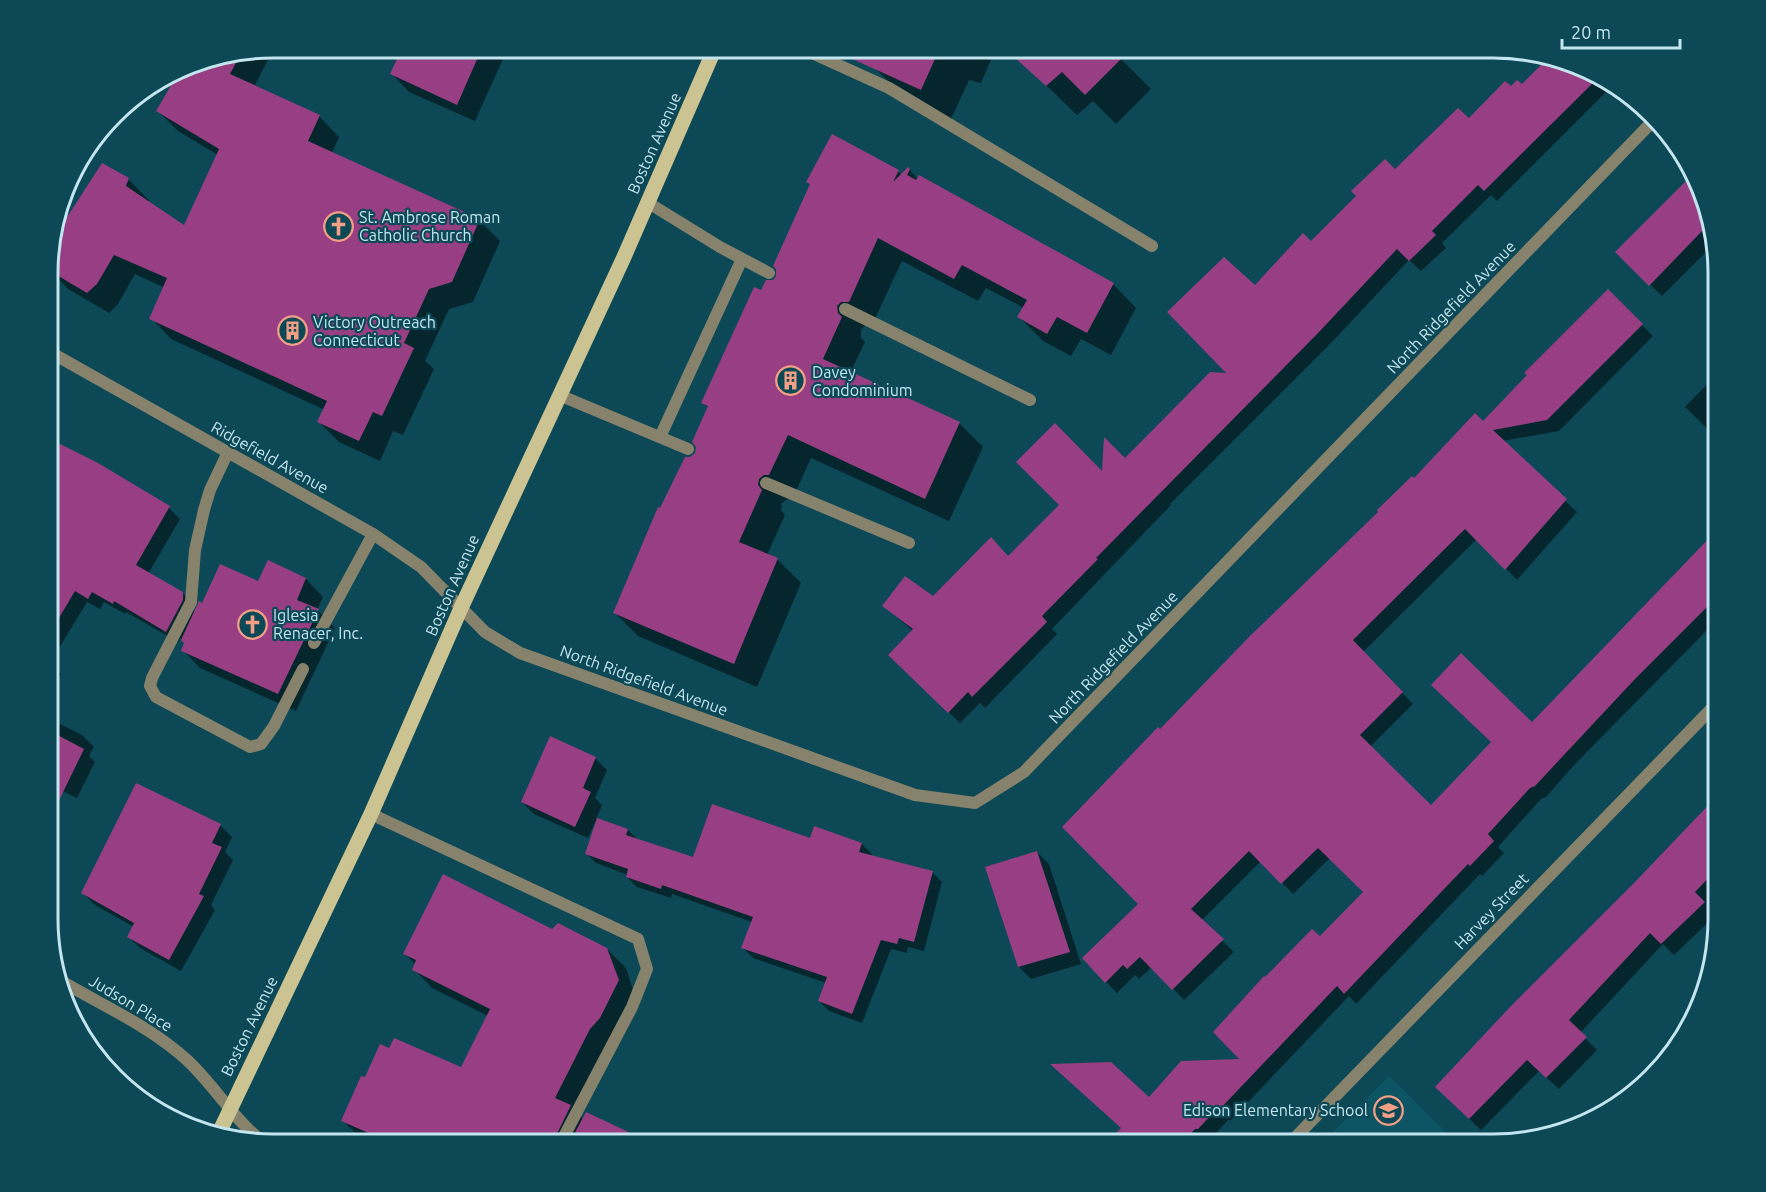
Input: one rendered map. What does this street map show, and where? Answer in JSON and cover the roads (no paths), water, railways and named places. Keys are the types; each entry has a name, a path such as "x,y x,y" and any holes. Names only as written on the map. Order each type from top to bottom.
{"main road":[{"name":"Boston Avenue","path":"222,1127 371,814 461,608 712,58"}],"street":[{"path":"823,58 888,88 1152,246"},
{"name":"North Ridgefield Avenue","path":"461,608 485,632 520,652 915,795 975,803 1024,772 1649,125"},
{"path":"647,202 769,273"},
{"path":"660,437 742,259"},
{"path":"845,309 1030,400"},
{"name":"Ridgefield Avenue","path":"58,356 373,534 421,567 461,608"},
{"path":"559,395 688,449"},
{"path":"228,452 210,490 204,510 195,550 191,602 150,686 156,697 250,747 261,744 274,726 303,669"},
{"path":"766,483 909,543"},
{"path":"314,643 373,534"},
{"name":"Harvey Street","path":"1299,1134 1708,712"},
{"path":"371,814 638,939 647,969 632,1007 566,1134"},
{"name":"Judson Place","path":"69,986 160,1038 196,1069 229,1110 252,1133"}],"place":[{"name":"St. Ambrose Roman Catholic Church","path":"338,226"},
{"name":"Victory Outreach Connecticut","path":"292,331"},
{"name":"Davey Condominium","path":"791,381"},
{"name":"Iglesia Renacer, Inc.","path":"252,624"},
{"name":"Edison Elementary School","path":"1389,1110"}]}
